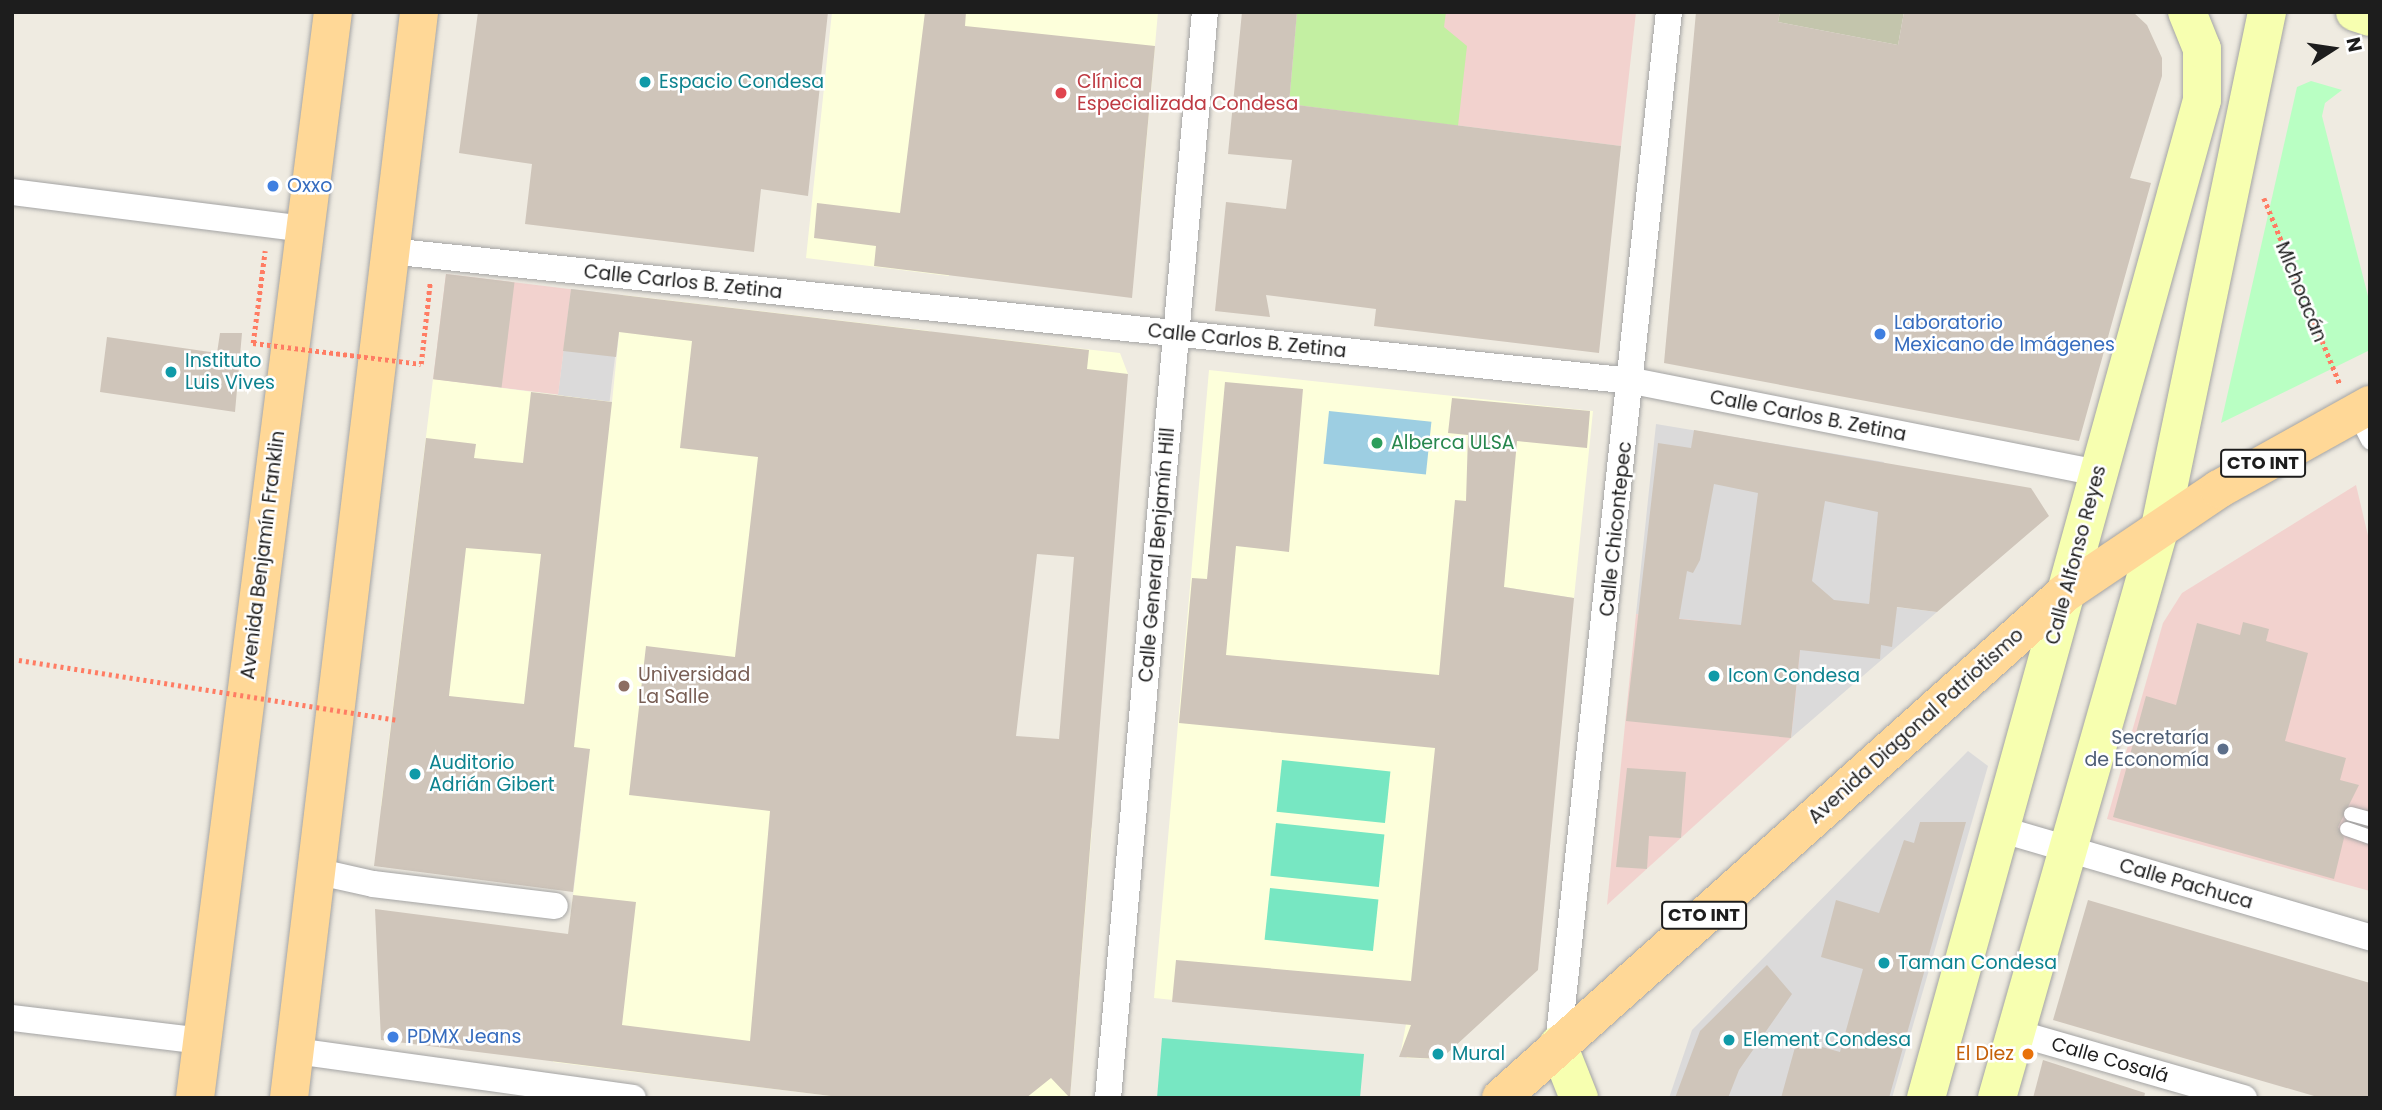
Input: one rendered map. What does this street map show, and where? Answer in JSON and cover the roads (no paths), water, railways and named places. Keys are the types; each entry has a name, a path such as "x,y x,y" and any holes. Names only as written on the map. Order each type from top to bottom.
{"main road":[{"name":"Avenida Benjamín Franklin","path":"195,1098 286,227 333,12"},
{"path":"289,1098 388,251 419,12"},
{"name":"Calle Alfonso Reyes","path":"1926,1098 2004,830 2065,593 2203,100 2202,49 2187,12"},
{"path":"1997,1098 2160,527 2267,12"},
{"path":"2356,12 2370,17"},
{"name":"Avenida Diagonal Patriotismo","path":"1501,1098 2065,593 2160,527 2365,419"},
{"path":"1558,1045 1579,1098"}],"street":[{"name":"Calle General Benjamín Hill","path":"1108,1098 1205,12"},
{"name":"Calle Chicontepec","path":"1558,1045 1633,381 1670,12"},
{"path":"12,192 286,227"},
{"name":"Calle Carlos B. Zetina","path":"388,251 1633,381 2098,473"},
{"name":"Calle Pachuca","path":"2004,830 2370,937"},
{"path":"315,871 373,884 555,906"},
{"path":"12,1018 202,1041"},
{"name":"Calle Cosalá","path":"2017,1033 2244,1098"},
{"path":"295,1051 633,1098"}],"lane":[{"path":"2351,814 2370,819"},
{"path":"2347,829 2370,837"}],"water":[{"name":"Alberca ULSA","path":"1329,411 1431,422 1426,474 1323,464"}],"place":[{"name":"Espacio Condesa","path":"645,82"},
{"name":"Clínica Especializada Condesa","path":"1061,93"},
{"name":"Oxxo","path":"273,186"},
{"name":"Laboratorio Mexicano de Imágenes","path":"1880,334"},
{"name":"Instituto Luis Vives","path":"171,372"},
{"name":"Alberca ULSA","path":"1377,443"},
{"name":"Icon Condesa","path":"1714,676"},
{"name":"Universidad La Salle","path":"624,686"},
{"name":"Secretaría de Economía","path":"2223,749"},
{"name":"Auditorio Adrián Gibert","path":"415,774"},
{"name":"Taman Condesa","path":"1884,963"},
{"name":"PDMX Jeans","path":"393,1037"},
{"name":"Element Condesa","path":"1729,1040"},
{"name":"Mural","path":"1438,1054"},
{"name":"El Diez","path":"2028,1054"}]}
